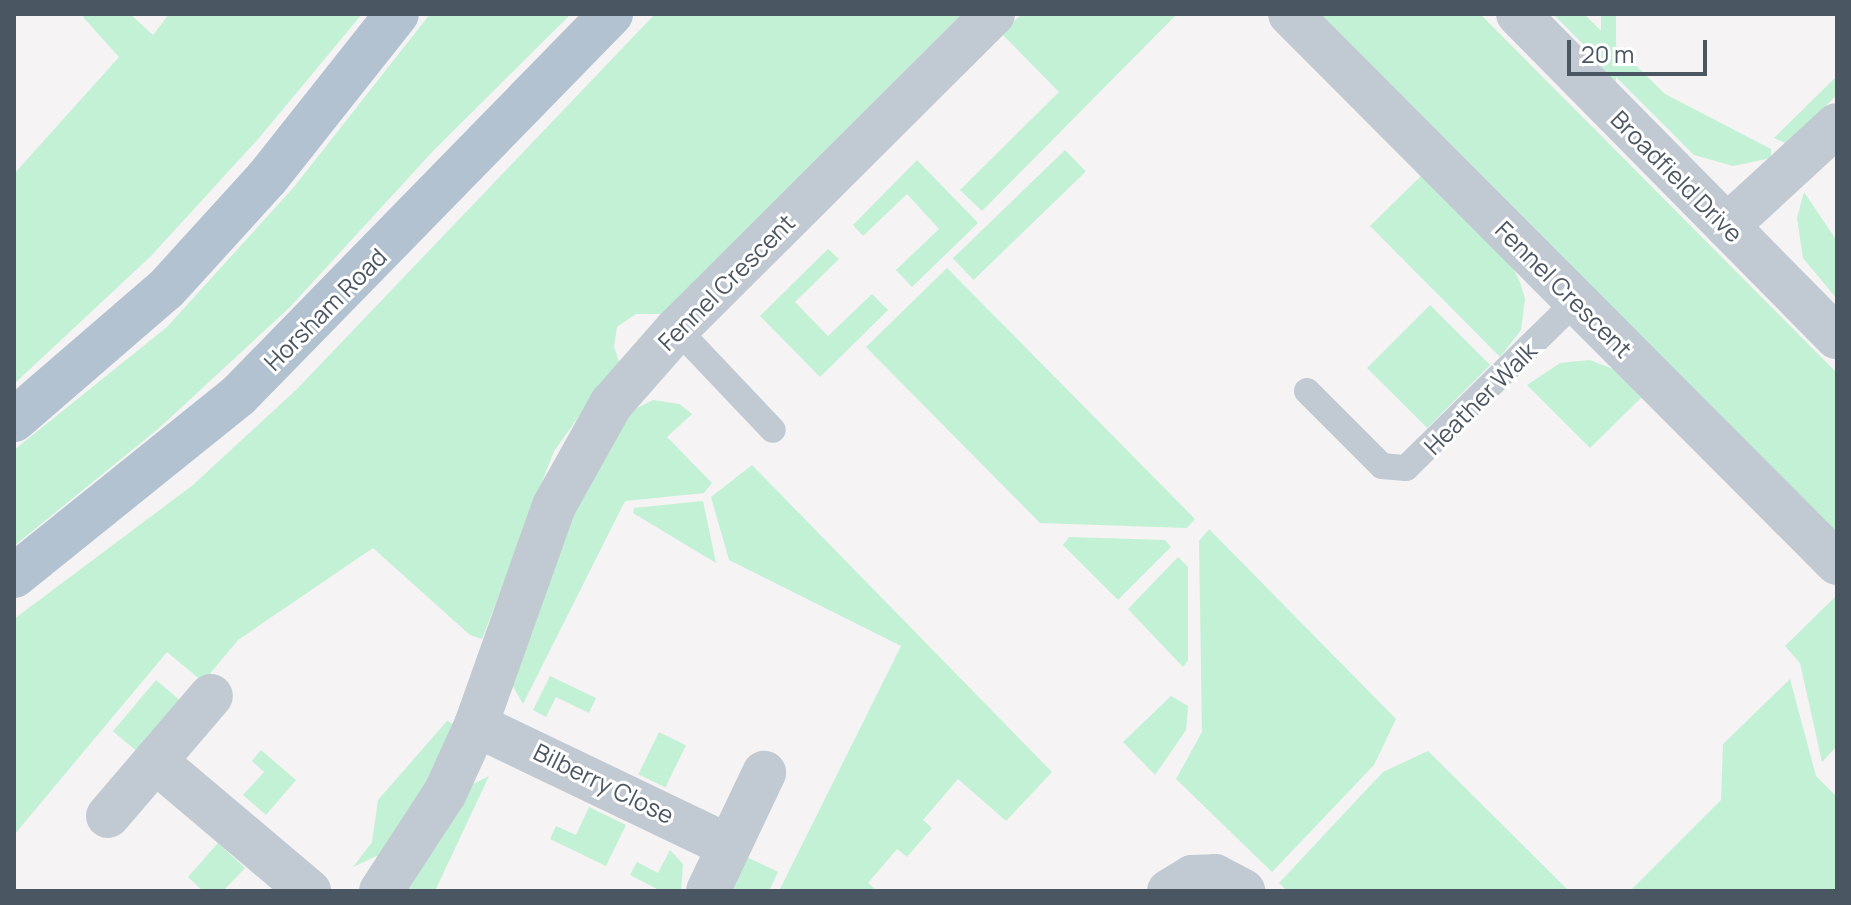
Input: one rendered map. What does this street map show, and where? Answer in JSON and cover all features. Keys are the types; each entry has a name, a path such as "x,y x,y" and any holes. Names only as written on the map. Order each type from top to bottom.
{"main road":[{"path":"14,420 166,289 267,178 397,14"},
{"name":"Horsham Road","path":"14,576 238,396 611,14"}],"street":[{"name":"Fennel Crescent","path":"381,891 445,793 476,725 554,506 587,440 611,404 677,329 993,14"},
{"name":"Fennel Crescent","path":"1290,14 1837,563"},
{"name":"Broadfield Drive","path":"1518,14 1837,337"},
{"path":"1727,226 1837,125"},
{"path":"108,816 211,696"},
{"name":"Bilberry Close","path":"476,725 729,846"},
{"path":"155,761 309,891"},
{"path":"708,891 764,773"},
{"path":"1169,891 1192,877 1215,876 1243,891"}],"lane":[{"name":"Heather Walk","path":"1307,391 1382,466 1406,468 1576,301"},
{"path":"677,329 773,430"}],"green space":[{"path":"86,14 130,14 153,35 169,14 362,14 259,138 151,256 14,384 14,174 119,57 83,17"},
{"path":"430,14 571,14 434,150 290,307 158,429 14,546 14,450 167,327 294,187"},
{"path":"655,14 962,14 663,314 636,314 617,327 614,347 619,361 554,451 482,639 470,635 373,548 238,640 203,682 167,652 14,835 14,619 193,485 297,389"},
{"path":"1022,14 1177,14 982,211 960,190 1059,92 1001,33"},
{"path":"1321,14 1480,14 1837,373 1837,534"},
{"path":"1553,14 1584,14 1665,94 1771,149 1771,158 1733,166 1694,155"},
{"path":"1601,14 1616,14 1616,106 1601,106"},
{"path":"1837,76 1837,95 1787,144 1774,138"},
{"path":"1065,150 1086,172 974,280 953,258"},
{"path":"917,160 978,223 912,287 896,270 939,229 907,194 863,236 853,225"},
{"path":"1422,175 1513,268 1520,282 1525,299 1521,330 1500,357 1370,226"},
{"path":"1804,192 1837,241 1837,299 1803,258 1797,218"},
{"path":"828,249 839,259 795,302 828,336 872,294 888,310 820,377 760,316"},
{"path":"947,268 1195,519 1187,528 1040,523 866,347"},
{"path":"1430,305 1490,365 1427,428 1367,368"},
{"path":"1590,360 1613,369 1642,397 1590,448 1527,385 1560,363"},
{"path":"653,400 679,404 692,414 667,437 712,483 704,493 625,501 523,704 512,685 552,551 629,412"},
{"path":"752,465 1052,772 1006,821 958,779 923,820 932,828 907,857 897,849 868,883 877,891 779,891 901,646 729,560 711,497"},
{"path":"703,501 716,563 633,513 634,508"},
{"path":"1209,529 1396,719 1374,765 1272,872 1176,779 1202,732 1199,541"},
{"path":"1069,537 1165,540 1171,547 1118,600 1063,545"},
{"path":"1178,557 1188,567 1188,660 1183,667 1128,609"},
{"path":"1836,596 1837,746 1822,762 1800,663 1785,646"},
{"path":"550,676 596,698 589,713 556,697 546,717 533,710"},
{"path":"1790,679 1816,776 1837,797 1837,891 1630,891 1721,800 1723,744"},
{"path":"156,680 181,701 138,753 113,731"},
{"path":"1171,696 1188,706 1186,730 1155,775 1123,742"},
{"path":"447,721 453,724 414,807 381,854 353,867 372,842 378,800"},
{"path":"659,732 686,745 665,787 638,774"},
{"path":"261,750 296,780 266,815 243,795 264,772 252,761"},
{"path":"1428,751 1569,891 1287,891 1279,883 1383,772"},
{"path":"489,776 435,891 406,891 469,786"},
{"path":"589,807 626,825 606,866 550,839 556,826 576,835"},
{"path":"218,843 245,868 223,891 203,891 188,877"},
{"path":"670,850 683,864 681,891 661,891 630,875 637,862 658,873"},
{"path":"747,857 778,872 769,891 730,891"}]}
